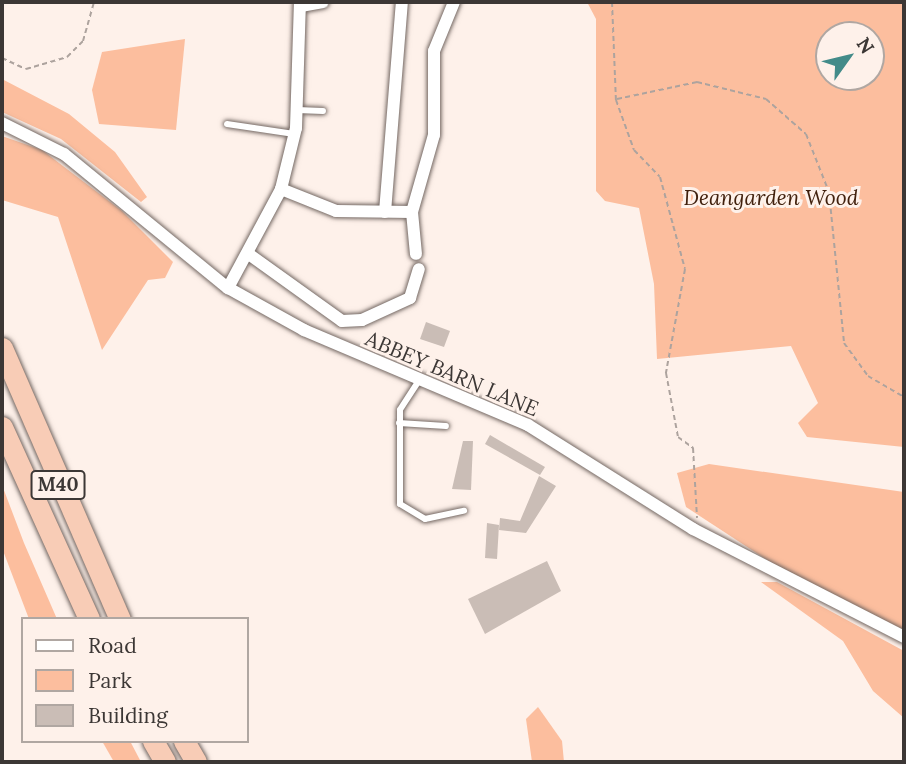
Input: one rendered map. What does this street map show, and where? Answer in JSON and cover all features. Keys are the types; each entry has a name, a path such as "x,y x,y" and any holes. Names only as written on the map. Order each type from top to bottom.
{"highway":[{"name":"M40","path":"2,348 119,617"},
{"name":"M40","path":"2,427 88,617"},
{"path":"154,743 164,762"},
{"path":"185,743 196,762"}],"street":[{"path":"228,288 250,255 281,189 295,134 301,4 323,2"},
{"path":"385,212 402,2"},
{"path":"416,254 412,212 434,135 434,51 454,2"},
{"name":"ABBEY BARN LANE","path":"2,123 64,153 228,288 418,382 528,425 693,528 904,637"},
{"path":"281,189 336,211 412,212"},
{"path":"250,255 342,321 362,320 410,298 419,269"}],"lane":[{"path":"297,110 323,111"},
{"path":"227,124 295,134"},
{"path":"418,382 399,423 400,504 425,519 464,511"},
{"path":"399,423 446,426"}],"path":[{"path":"2,58 26,69 67,57 83,41 94,2"},
{"path":"612,2 616,100 634,150 660,177 685,269 666,373 678,437 693,449 698,476 693,528"},
{"path":"616,100 697,82 766,99 806,134 829,192 844,343 868,376 904,397"}],"green space":[{"name":"Deangarden Wood","path":"587,2 904,2 904,447 807,437 798,423 818,403 791,346 657,359 654,284 639,208 605,201 596,191 596,19"},
{"path":"185,39 176,130 99,124 92,90 102,52"},
{"path":"2,79 69,114 115,152 147,197 141,202 61,139 2,112"},
{"path":"2,136 42,150 122,211 173,262 165,278 148,280 102,350 58,217 2,200"},
{"path":"709,464 904,492 904,637 796,579 686,507 677,473"},
{"path":"2,485 56,617 28,617 2,548"},
{"path":"761,582 777,582 904,651 904,718 873,691 843,641"},
{"path":"538,707 562,741 564,762 532,762 526,719"},
{"path":"103,743 131,743 141,762 114,762"}],"building":[{"path":"426,322 450,331 444,347 420,339"},
{"path":"490,435 545,467 540,475 485,444"},
{"path":"463,441 473,441 471,490 452,489"},
{"path":"539,476 556,486 526,533 499,530 500,518 520,521"},
{"path":"487,523 499,525 497,559 485,558"},
{"path":"547,561 561,591 485,634 468,599"}]}
